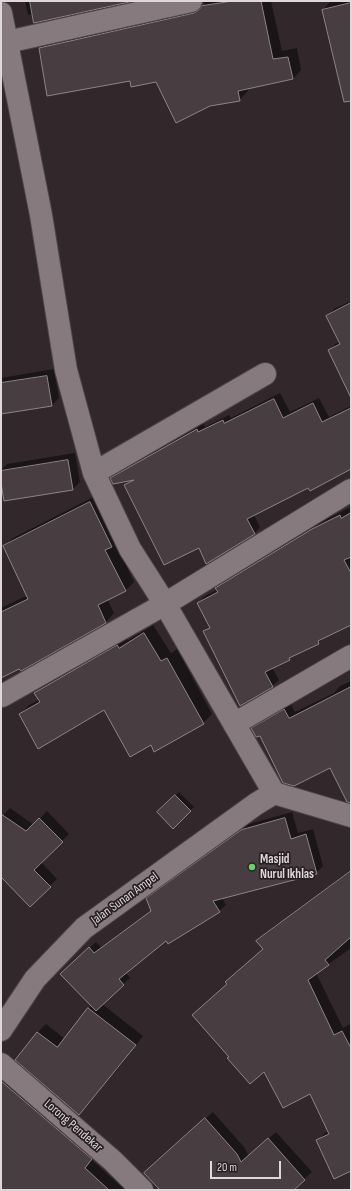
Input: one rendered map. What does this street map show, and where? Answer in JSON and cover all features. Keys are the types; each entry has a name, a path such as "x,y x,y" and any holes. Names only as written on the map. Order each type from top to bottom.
{"street":[{"path":"7,42 191,1"},
{"path":"1,13 41,214 66,370 94,473 130,549 165,604 274,793 351,816"},
{"path":"94,473 265,374"},
{"path":"2,696 165,604 351,490"},
{"path":"234,724 351,656"},
{"name":"Jalan Sunan Ampel","path":"1,1030 35,979 84,928 256,804 274,793"},
{"name":"Lorong Pendekar","path":"1,1064 113,1161 142,1190"}],"building":[{"path":"30,1 134,1 34,23"},
{"path":"233,1 261,1 273,59 288,57 293,79 238,91 240,101 210,106 176,123 156,82 131,87 130,81 47,96 39,48 194,13 202,6"},
{"path":"351,3 351,101 344,102 322,10"},
{"path":"351,303 351,398 328,350 340,344 326,316"},
{"path":"47,376 52,406 1,414 1,383"},
{"path":"274,399 283,418 313,403 322,422 351,408 351,469 310,491 308,488 247,519 255,534 206,564 199,548 164,565 124,485 134,480 113,484 110,478 197,429 198,432 223,420 224,423"},
{"path":"68,460 73,490 4,501 1,471"},
{"path":"90,502 112,547 105,550 126,591 98,605 106,623 21,671 19,669 1,678 1,612 28,599 3,546"},
{"path":"351,513 351,557 344,560 351,573 351,625 318,641 319,644 289,658 290,660 265,672 273,687 240,706 203,631 210,628 197,603 218,592 215,588 312,529 340,515 341,518"},
{"path":"144,633 161,661 167,658 204,724 154,752 151,745 130,757 104,710 38,749 19,714 40,702 34,693 117,645 119,648"},
{"path":"351,687 351,803 347,802 330,768 294,786 283,783 260,736 256,737 251,728 284,709 289,718"},
{"path":"175,795 191,811 173,829 157,812"},
{"path":"1,814 26,831 39,818 63,842 34,870 51,887 30,907 1,877"},
{"path":"285,818 291,839 306,834 317,874 213,901 220,912 168,944 166,941 119,979 124,985 96,1011 60,974 89,947 94,953 151,911 146,898 241,830"},
{"path":"351,871 351,937 325,960 329,965 308,980 334,1035 342,1031 351,1048 351,1171 334,1179 316,1140 329,1134 310,1094 283,1108 264,1072 250,1084 227,1058 229,1057 192,1015 227,984 225,982 263,949 256,941"},
{"path":"88,1008 136,1045 79,1115 15,1060 37,1032 57,1047"},
{"path":"1,1081 92,1159 85,1168 109,1190 1,1190"},
{"path":"205,1118 237,1154 241,1162 268,1138 305,1180 294,1190 160,1190 144,1173"}],"place":[{"name":"Masjid Nurul Ikhlas","path":"252,867"}]}
